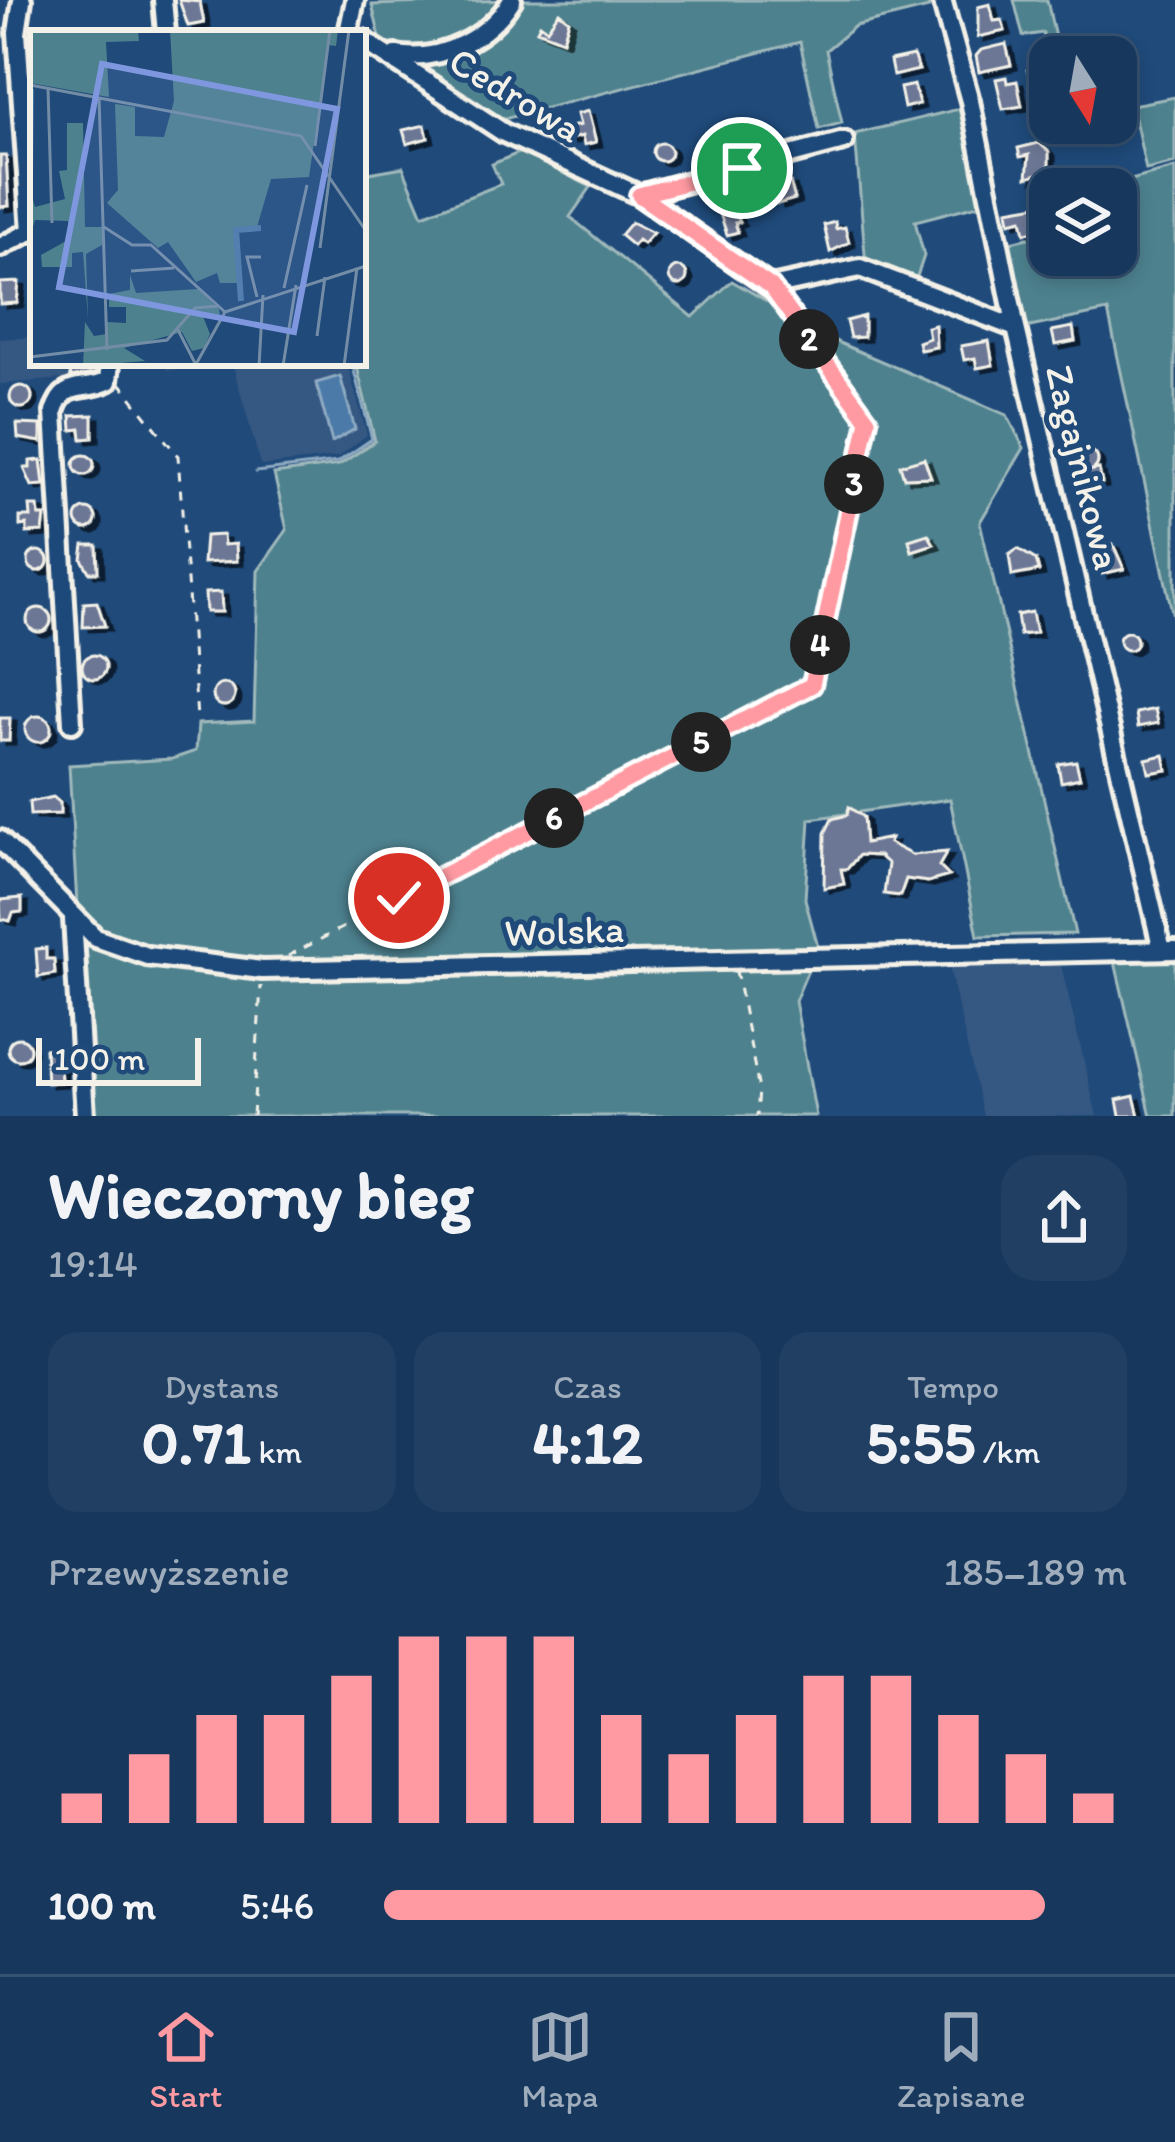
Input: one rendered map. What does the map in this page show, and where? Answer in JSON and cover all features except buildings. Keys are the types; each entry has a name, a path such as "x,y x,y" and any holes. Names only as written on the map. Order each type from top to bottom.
{"street":[{"path":"22,0 17,33 30,205"},
{"path":"163,0 166,30"},
{"path":"350,30 356,0"},
{"path":"390,54 429,55 474,40 499,21 512,0"},
{"name":"Zagajnikowa","path":"942,0 980,145 1016,328 1169,950"},
{"name":"Cedrowa","path":"366,42 504,133 639,195 771,287"},
{"path":"639,195 844,141"},
{"path":"0,247 30,232"},
{"path":"771,287 860,268 1016,328"},
{"path":"72,723 54,412 59,395 70,387 102,385 110,368"},
{"name":"Wolska","path":"0,839 96,938 147,956 262,970 1169,950"},
{"path":"73,919 85,1116"}],"path":[{"path":"254,1116 262,970 812,685 868,420 771,287"},
{"path":"110,368 178,456 196,718"},
{"path":"734,957 759,1090 758,1116"}],"shaded area":[{"path":"30,337 30,366 99,366 100,376 0,384 0,339"},
{"path":"166,366 233,366 167,370"},
{"path":"233,366 348,366 367,435 338,457 261,466"},
{"path":"340,376 355,429 332,442 316,383"},
{"path":"1061,965 1097,1116 983,1116 949,967"}],"green space":[{"path":"506,0 462,44 398,51 381,42 372,5"},
{"path":"517,0 927,0 929,8 855,26 826,50 842,123 819,129 800,42 504,119 413,63 482,41"},
{"path":"1014,0 1047,0 1055,36 1023,36"},
{"path":"1175,97 1175,163 1146,170 1137,104"},
{"path":"959,109 982,204 915,221 924,256 915,282 866,266 855,134"},
{"path":"521,152 591,187 570,217 693,317 732,281 839,343 1007,415 1024,448 980,522 1075,934 978,936 950,799 810,819 805,899 818,947 795,1001 816,1116 89,1116 69,765 172,759 196,751 198,724 254,721 258,571 287,530 274,474 339,465 375,441 357,366 366,366 366,173 403,167 423,215 501,184 492,164"},
{"path":"1175,168 1175,626 1108,311 1025,328 1006,243 1029,238 1029,276 1137,276 1137,178"},
{"path":"1175,961 1175,1116 1151,1116 1115,962"}],"waterway":[{"path":"256,472 338,462 372,439 353,366"}],"route":[{"path":"399,898 812,685 868,420 771,287 639,195 742,168"}]}
